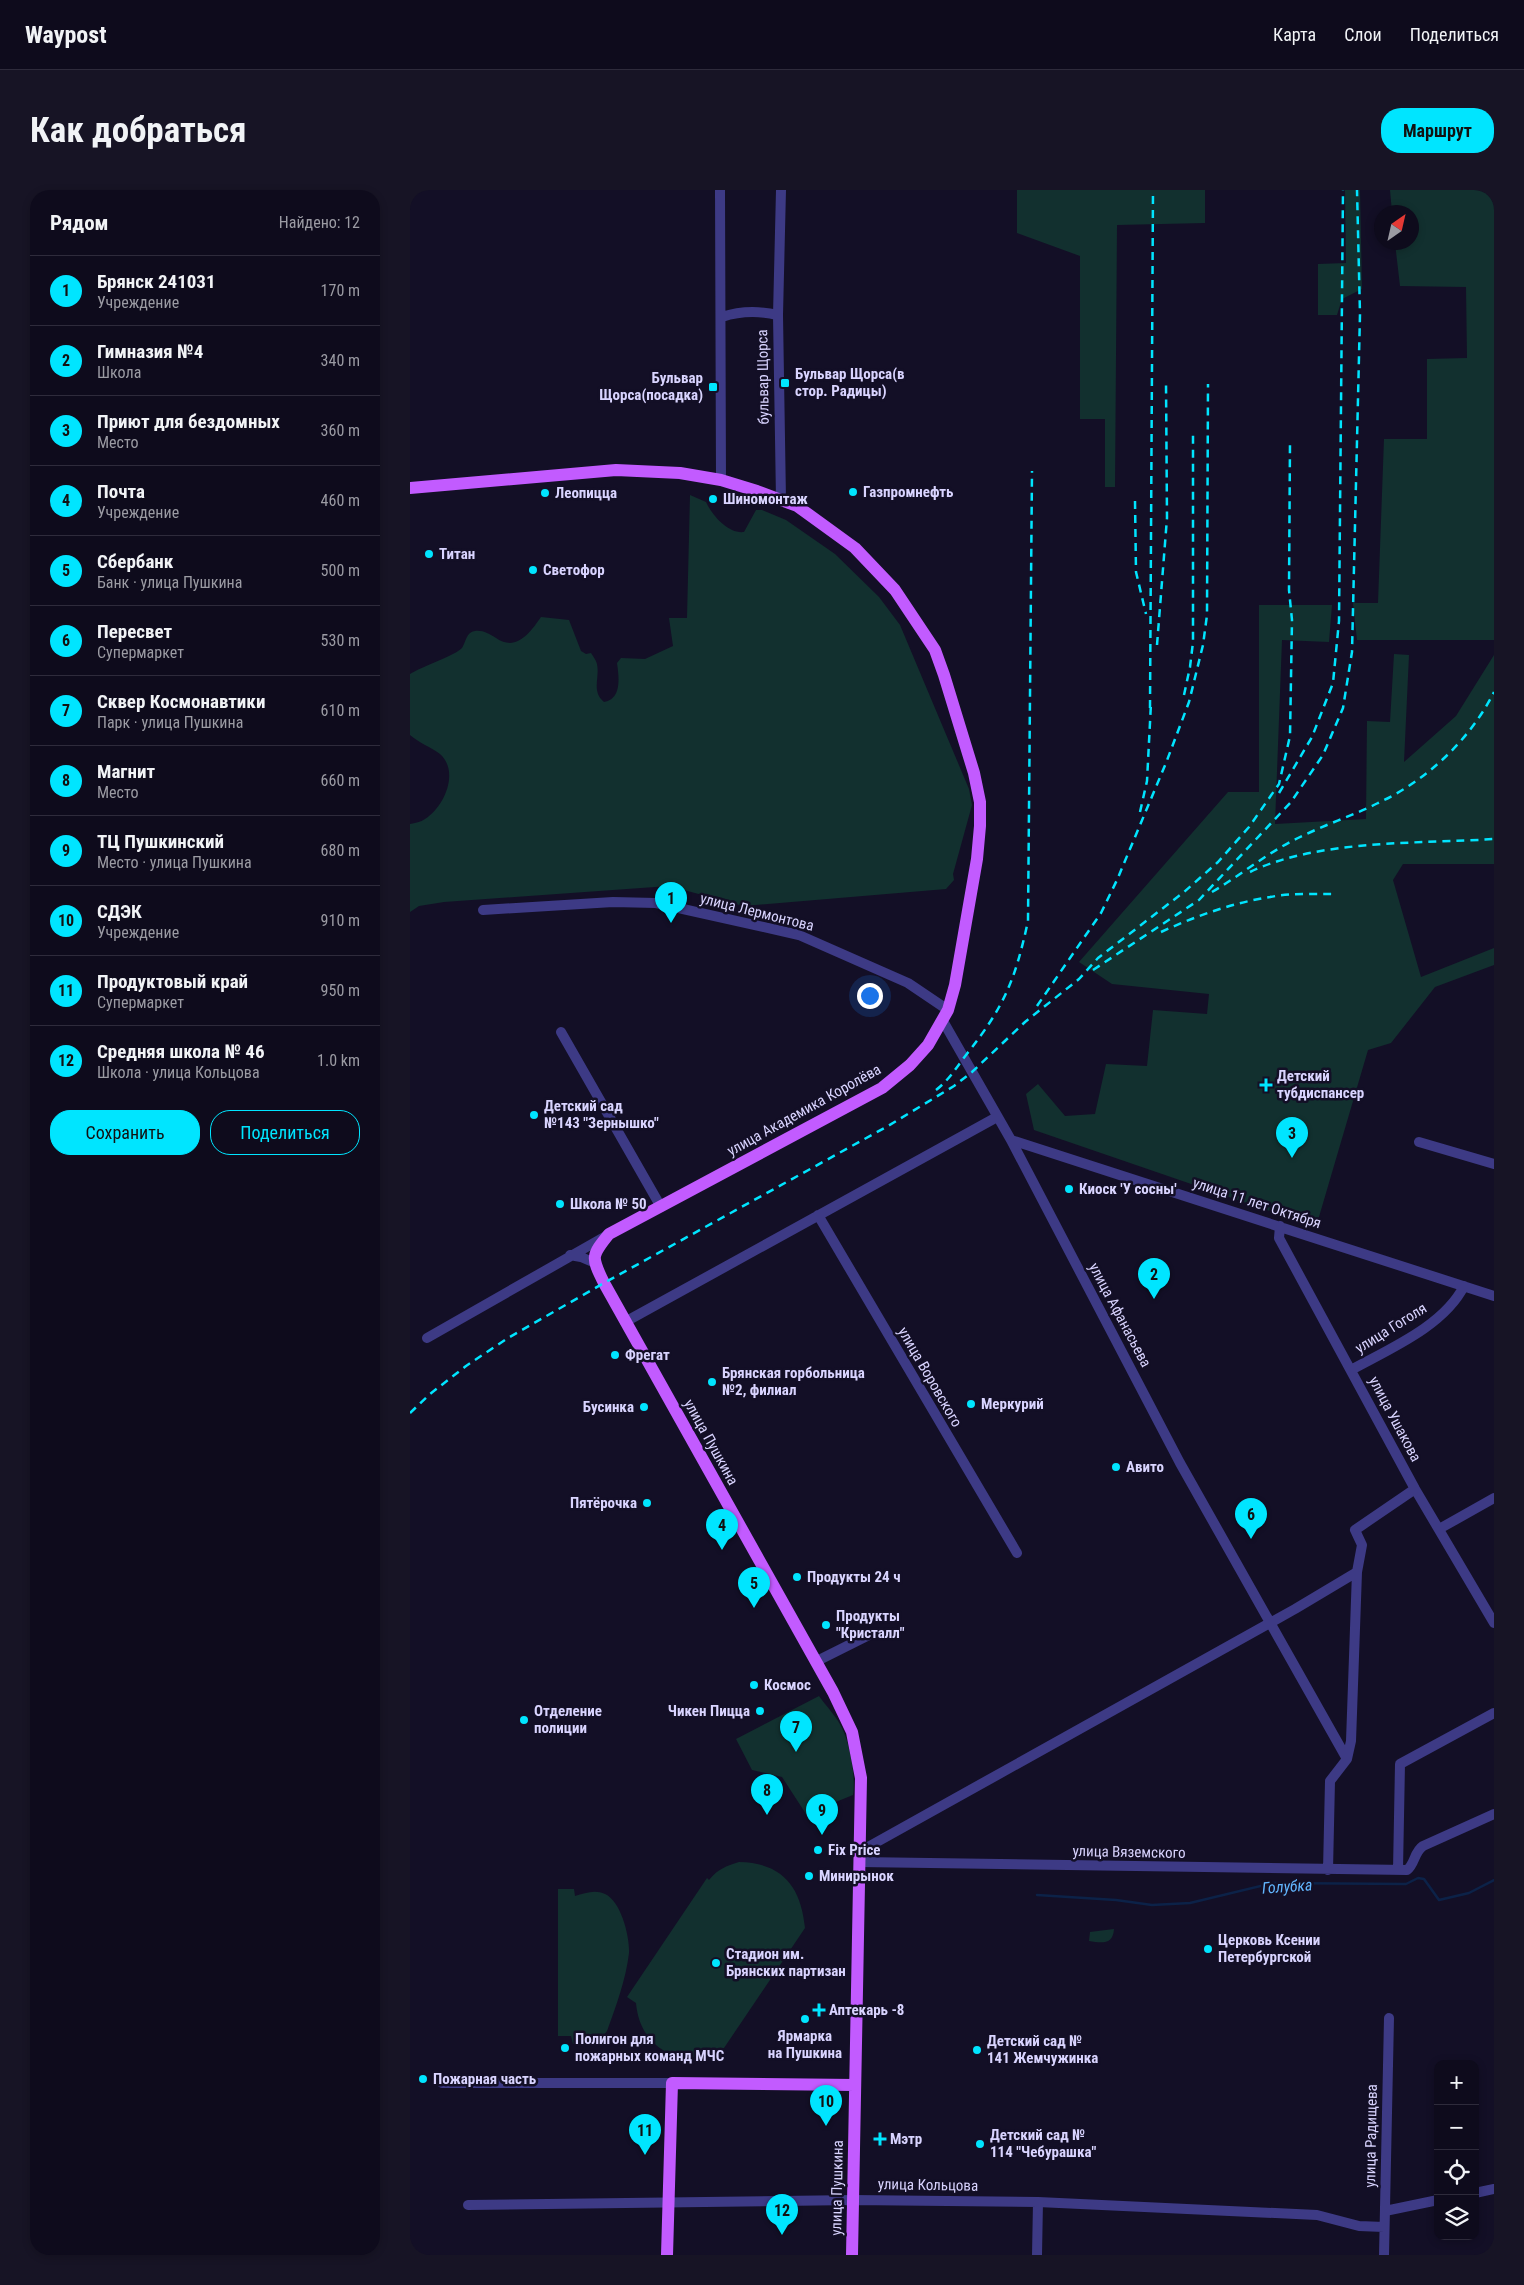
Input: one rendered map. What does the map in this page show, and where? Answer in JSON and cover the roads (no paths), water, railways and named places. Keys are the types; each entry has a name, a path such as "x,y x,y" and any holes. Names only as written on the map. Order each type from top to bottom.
{"main road":[{"path":"410,488 616,470 680,474 721,480 782,500"},
{"name":"улица Академика Королёва","path":"609,1234 882,1088 910,1066 928,1045 945,1015 955,985 977,859 980,802 974,772 935,650 895,590 848,542 797,506 782,500"},
{"path":"595,1263 595,1251 609,1234"},
{"name":"улица Пушкина","path":"595,1263 625,1322 817,1661 852,1732 861,1778 852,2255"},
{"path":"667,2255 672,2083 855,2085"}],"street":[{"path":"720,190 722,317 721,480"},
{"name":"бульвар Щорса","path":"781,190 778,315 782,500"},
{"path":"722,317 734,313 765,312 778,315"},
{"name":"улица Лермонтова","path":"483,910 613,902 656,903 800,935 908,983 945,1015"},
{"name":"улица Афанасьева","path":"945,1015 1180,1464 1347,1759"},
{"path":"561,1032 661,1207"},
{"path":"625,1322 997,1117"},
{"name":"улица 11 лет Октября","path":"1011,1140 1494,1296"},
{"path":"1419,1142 1494,1164"},
{"name":"улица Воровского","path":"818,1215 1017,1553"},
{"name":"улица Ушакова","path":"1280,1226 1278,1238 1415,1489 1494,1623"},
{"name":"улица Академика Королёва","path":"426,1338 609,1234"},
{"path":"570,1255 582,1257 595,1263"},
{"name":"улица Гоголя","path":"1351,1370 1406,1340 1445,1312 1457,1299 1464,1286"},
{"path":"1328,1870 1330,1781 1347,1759 1351,1741 1357,1572 1362,1546 1355,1530 1415,1489"},
{"path":"1439,1529 1494,1498"},
{"path":"859,1857 1357,1572"},
{"path":"817,1661 869,1635"},
{"path":"1494,1713 1400,1764 1398,1870 1411,1868 1417,1850 1423,1846 1494,1814"},
{"name":"улица Вяземского","path":"859,1857 1328,1870 1398,1870"},
{"name":"улица Радищева","path":"1384,2255 1389,2018"},
{"path":"442,2083 672,2083"},
{"path":"1479,2192 1494,2189"},
{"name":"улица Кольцова","path":"468,2205 853,2200 1038,2202 1317,2215 1359,2226 1384,2228"},
{"path":"1385,2211 1434,2201"},
{"path":"1037,2255 1038,2202"}],"waterway":[{"name":"Голубка","path":"1037,1895 1116,1900 1152,1905 1190,1903 1273,1883 1406,1884 1418,1878 1424,1879 1439,1900 1469,1893 1494,1880"}],"railway":[{"path":"1150,708 1153,190"},
{"path":"1279,793 1312,737 1333,683 1339,621 1343,190"},
{"path":"1093,970 1199,900 1291,802 1323,755 1343,708 1352,652 1360,314 1357,190"},
{"path":"1157,645 1167,518 1166,382"},
{"path":"1037,1006 1101,913 1117,880 1166,763 1189,702 1203,645 1207,615 1208,384"},
{"path":"1184,695 1193,642 1193,430"},
{"path":"410,1413 430,1394 466,1366 508,1338 888,1126 954,1086 972,1072 1025,1022 1079,979 1098,958 1184,892 1218,862 1249,827 1279,784 1290,736 1292,620 1289,590 1290,442"},
{"path":"936,1090 956,1069 999,1007 1013,977 1028,921 1032,471"},
{"path":"1135,501 1136,572 1146,614"},
{"path":"1212,892 1287,844 1378,803 1413,783 1445,757 1459,742 1484,710 1494,692"},
{"path":"1140,812 1147,781 1151,703"},
{"path":"1250,872 1277,861 1338,848 1494,839"},
{"path":"1161,932 1214,911 1242,903 1286,895 1335,894"}],"place":[{"name":"Бульвар Щорса(в стор. Радицы)","path":"785,383"},
{"name":"Бульвар Щорса(посадка)","path":"713,387"},
{"name":"Газпромнефть","path":"853,492"},
{"name":"Леопицца","path":"545,493"},
{"name":"Шиномонтаж","path":"713,499"},
{"name":"Титан","path":"429,554"},
{"name":"Светофор","path":"533,570"},
{"name":"Брянск 241031","path":"671,923"},
{"name":"Детский тубдиспансер","path":"1266,1085"},
{"name":"Детский сад №143 \"Зернышко\"","path":"534,1115"},
{"name":"Приют для бездомных","path":"1292,1158"},
{"name":"Киоск 'У сосны'","path":"1069,1189"},
{"name":"Школа № 50","path":"560,1204"},
{"name":"Гимназия №4","path":"1154,1299"},
{"name":"Фрегат","path":"615,1355"},
{"name":"Брянская горбольница №2, филиал","path":"712,1382"},
{"name":"Меркурий","path":"971,1404"},
{"name":"Бусинка","path":"644,1407"},
{"name":"Авито","path":"1116,1467"},
{"name":"Пятёрочка","path":"647,1503"},
{"name":"Пересвет","path":"1251,1539"},
{"name":"Почта","path":"722,1550"},
{"name":"Продукты 24 ч","path":"797,1577"},
{"name":"Сбербанк","path":"754,1608"},
{"name":"Продукты \"Кристалл\"","path":"826,1625"},
{"name":"Космос","path":"754,1685"},
{"name":"Чикен Пицца","path":"760,1711"},
{"name":"Отделение полиции","path":"524,1720"},
{"name":"Сквер Космонавтики","path":"796,1752"},
{"name":"Магнит","path":"767,1815"},
{"name":"ТЦ Пушкинский","path":"822,1835"},
{"name":"Fix Price","path":"818,1850"},
{"name":"Минирынок","path":"809,1876"},
{"name":"Церковь Ксении Петербургской","path":"1208,1949"},
{"name":"Стадион им. Брянских партизан","path":"716,1963"},
{"name":"Аптекарь -8","path":"819,2010"},
{"name":"Ярмарка на Пушкина","path":"805,2019"},
{"name":"Полигон для пожарных команд МЧС","path":"565,2048"},
{"name":"Детский сад № 141 Жемчужинка","path":"977,2050"},
{"name":"Пожарная часть","path":"423,2079"},
{"name":"СДЭК","path":"826,2126"},
{"name":"Мэтр","path":"880,2139"},
{"name":"Детский сад № 114 \"Чебурашка\"","path":"980,2144"},
{"name":"Продуктовый край","path":"645,2155"},
{"name":"Средняя школа № 46","path":"782,2235"}]}
